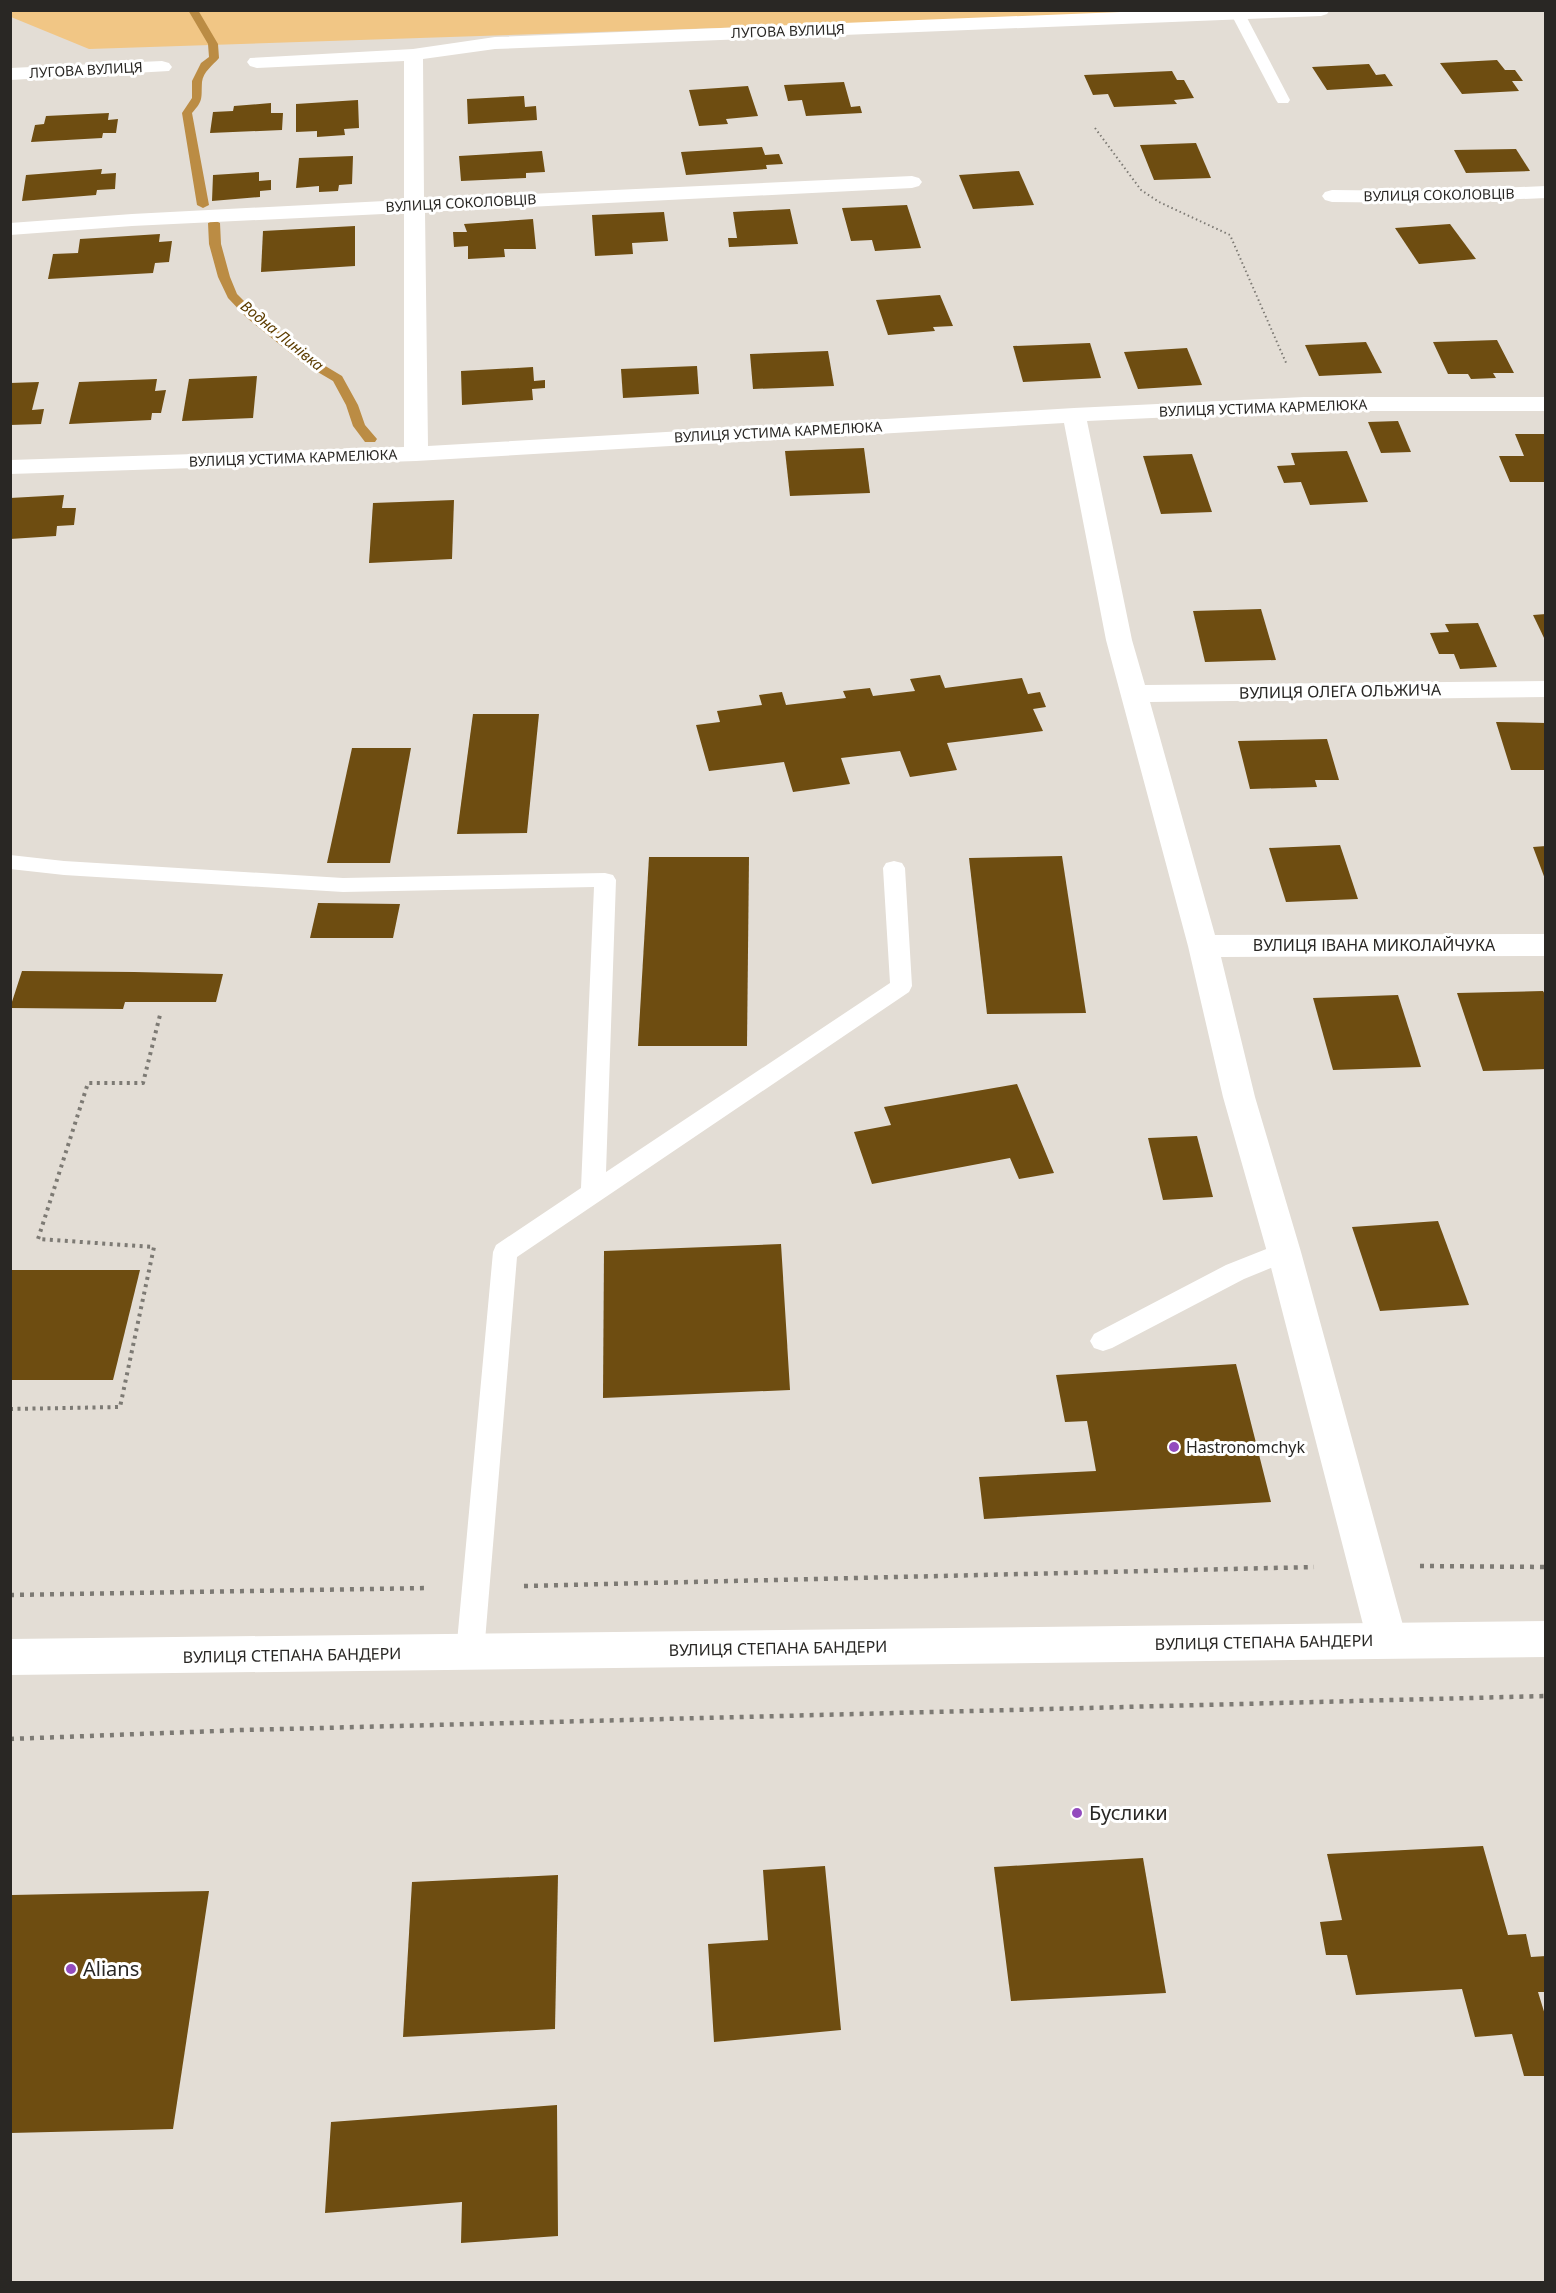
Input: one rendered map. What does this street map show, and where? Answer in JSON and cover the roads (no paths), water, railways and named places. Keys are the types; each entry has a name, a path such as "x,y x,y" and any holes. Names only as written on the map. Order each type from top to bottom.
{"street":[{"name":"ЛУГОВА ВУЛИЦЯ","path":"257,63 413,55 495,43 1321,10"},
{"path":"413,55 416,205 416,454"},
{"name":"ЛУГОВА ВУЛИЦЯ","path":"10,74 162,67"},
{"name":"ВУЛИЦЯ СОКОЛОВЦІВ","path":"10,228 416,205 912,182"},
{"name":"ВУЛИЦЯ СОКОЛОВЦІВ","path":"1332,196 1423,197 1545,192"},
{"name":"ВУЛИЦЯ УСТИМА КАРМЕЛЮКА","path":"10,467 416,454 1074,415 1304,404 1545,404"},
{"path":"1074,415 1119,640 1203,946 1239,1097 1284,1252 1387,1640"},
{"name":"ВУЛИЦЯ ОЛЕГА ОЛЬЖИЧА","path":"1134,694 1545,688"},
{"name":"ВУЛИЦЯ ІВАНА МИКОЛАЙЧУКА","path":"1203,946 1545,945"},
{"name":"ВУЛИЦЯ СТЕПАНА БАНДЕРИ","path":"10,1657 1545,1639"}],"lane":[{"path":"1238,14 1283,100"},
{"path":"10,862 64,868 343,885 605,880 593,1193"},
{"path":"470,1653 505,1252 901,986 894,868"},
{"path":"1103,1341 1235,1272 1284,1252"}],"waterway":[{"name":"Водна Линівка","path":"193,10 213,44 214,58 205,65 197,81 197,98 187,113 203,205"},
{"name":"Водна Линівка","path":"214,223 215,244 224,277 232,295 251,315 308,361 338,379 352,405 359,426 370,439"}],"place":[{"name":"Hastronomchyk","path":"1174,1447"},
{"name":"Буслики","path":"1077,1813"},
{"name":"Alians","path":"71,1969"}]}
